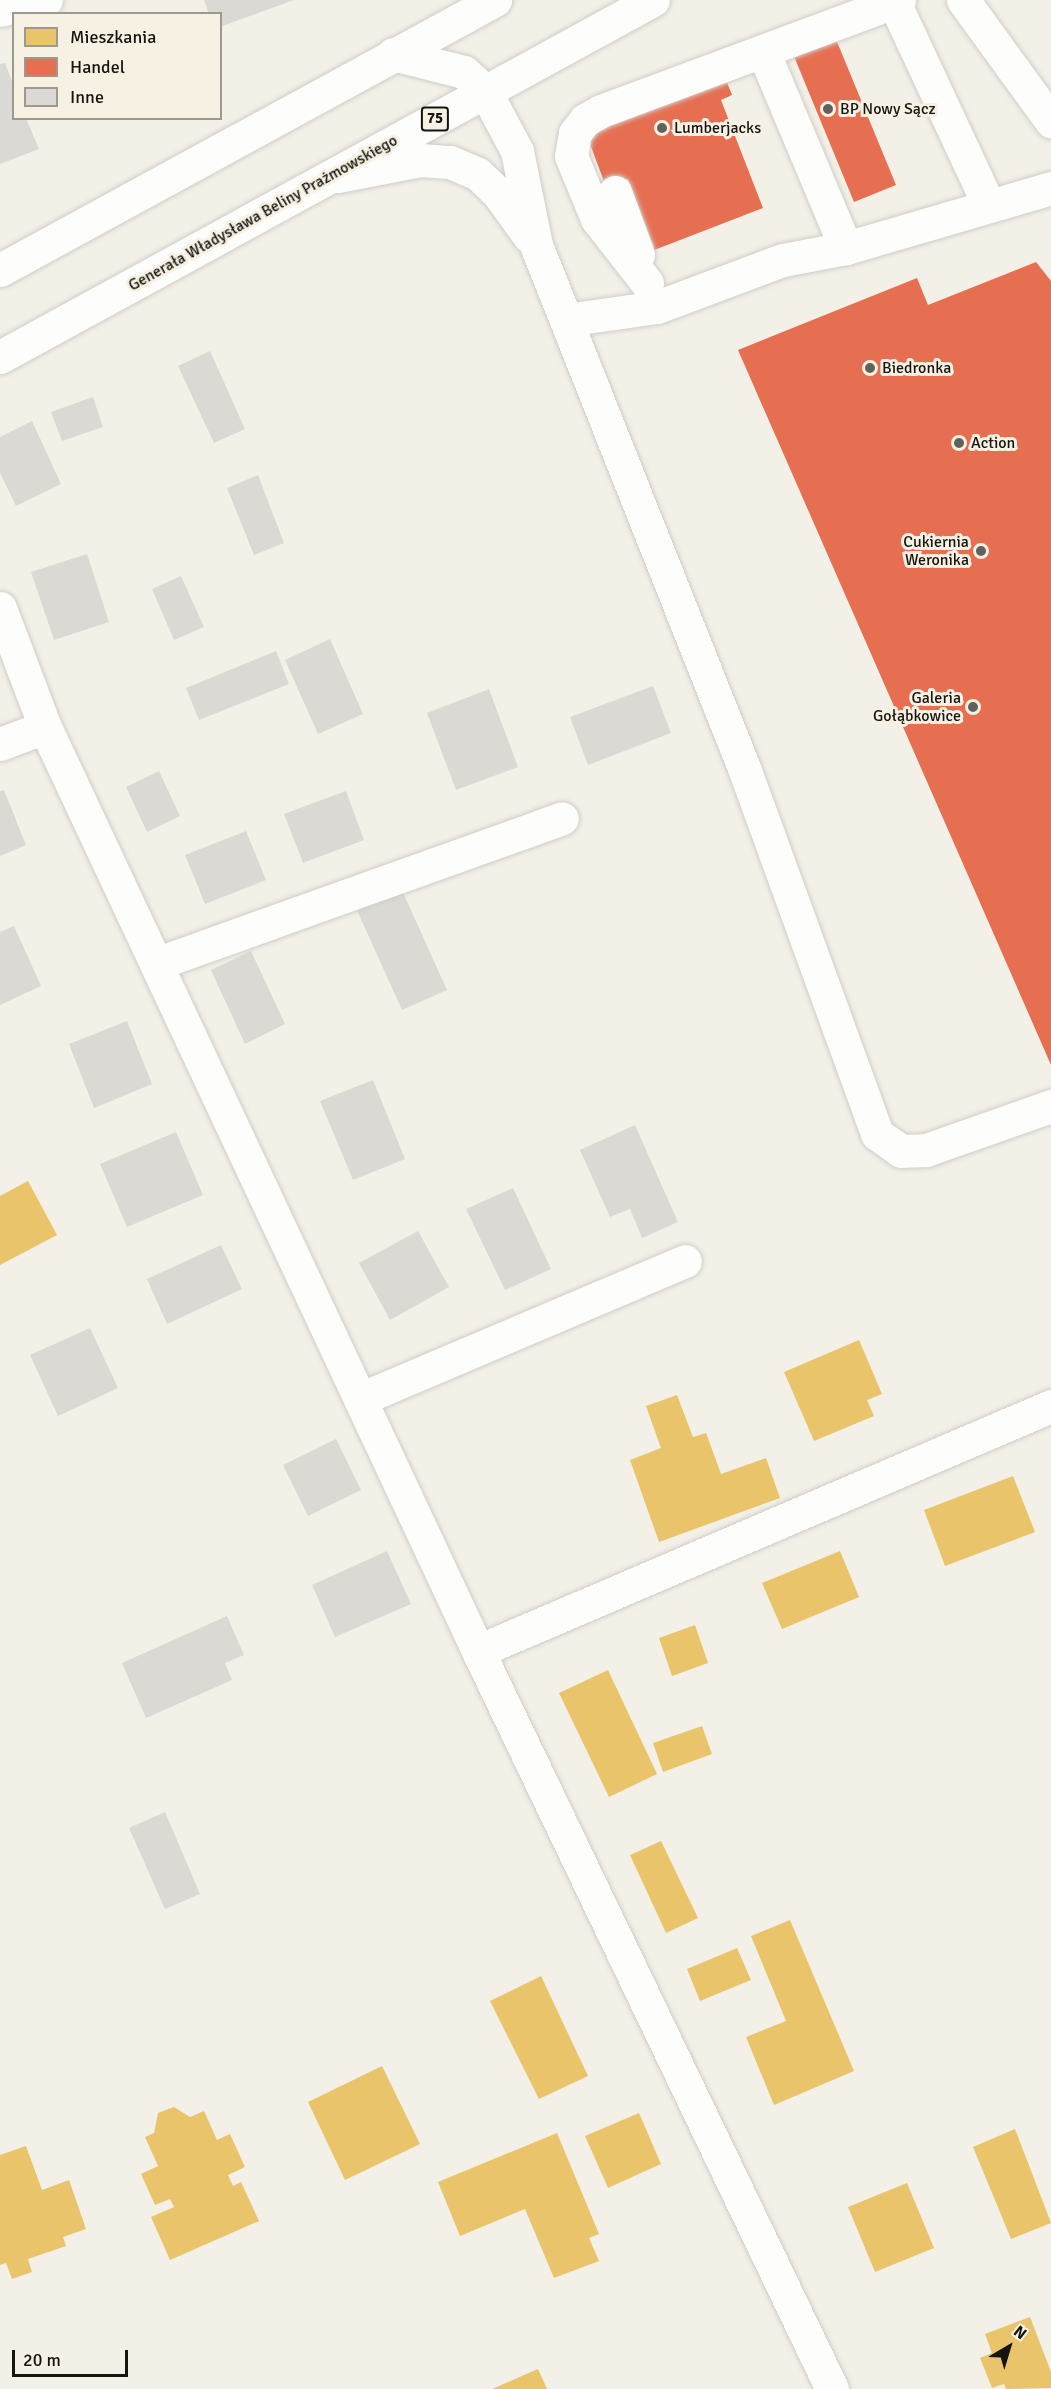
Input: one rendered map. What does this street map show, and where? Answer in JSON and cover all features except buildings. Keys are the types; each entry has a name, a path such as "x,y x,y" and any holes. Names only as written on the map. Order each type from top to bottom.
{"street":[{"path":"0,10 46,0"},
{"path":"0,270 495,0"},
{"name":"Generała Władysława Beliny Prażmowskiego","path":"0,357 653,0"},
{"path":"963,0 1051,121"},
{"path":"652,295 593,212 571,156 575,133 585,120 602,111 896,1 988,204"},
{"path":"763,51 846,248"},
{"path":"393,54 464,72 485,91 517,151 536,245 744,768 876,1134 901,1151 926,1150 1051,1106"},
{"path":"323,179 420,160 450,162 478,174 498,194 536,245"},
{"path":"566,320 783,260 846,248 988,204 1051,188"},
{"path":"615,192 652,295"},
{"path":"0,608 45,728 158,963 477,1651 832,2389"},
{"path":"0,744 45,728"},
{"path":"158,963 562,818"},
{"path":"360,1398 685,1261"},
{"path":"477,1651 1051,1406"}],"place":[{"name":"BP Nowy Sącz","path":"828,109"},
{"name":"Lumberjacks","path":"662,128"},
{"name":"Biedronka","path":"870,368"},
{"name":"Action","path":"959,443"},
{"name":"Cukiernia Weronika","path":"981,551"},
{"name":"Galeria Gołąbkowice","path":"973,707"}]}
